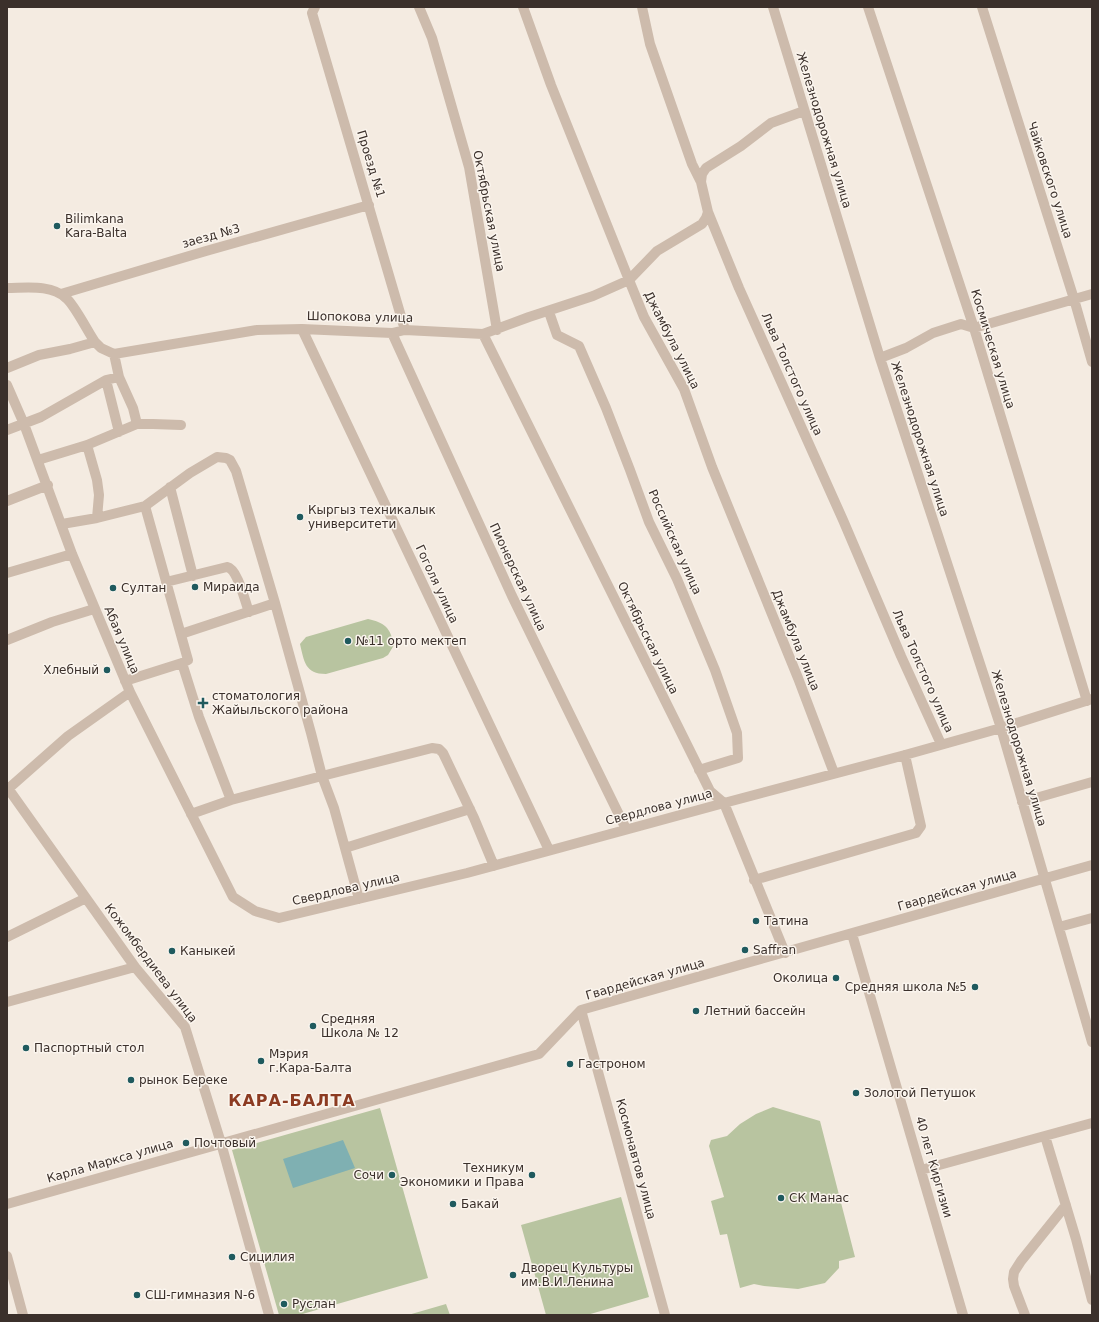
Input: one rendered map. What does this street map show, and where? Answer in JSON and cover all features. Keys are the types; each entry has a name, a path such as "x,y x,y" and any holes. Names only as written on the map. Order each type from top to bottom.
{"street":[{"name":"Проезд №1","path":"315,7 312,13 405,330"},
{"name":"Октябрьская улица","path":"419,7 432,38 469,167 497,330"},
{"name":"Джамбула улица","path":"523,7 551,84 644,316 684,389 712,467 798,678 834,773"},
{"name":"Льва Толстого улица","path":"642,7 650,44 692,164 701,182 708,212 739,288 840,512 900,656 941,744"},
{"name":"Железнодорожная улица","path":"772,7 880,358 1001,728 1092,1042"},
{"name":"Космическая улица","path":"868,7 974,328 1089,700"},
{"name":"Чайковского улица","path":"982,7 1074,299 1092,362"},
{"path":"701,182 702,174 706,168 741,146 771,123 804,111"},
{"name":"заезд №3","path":"61,294 206,250 369,205"},
{"name":"Шопокова улица","path":"114,354 257,330 302,329 392,333 405,330 483,334 594,296 629,280 657,251 702,224 708,212"},
{"path":"7,288 37,288 54,290 68,299 95,342 101,348 114,354 119,377 133,408 137,424"},
{"path":"880,358 906,348 933,333 961,324 974,328 1092,294"},
{"name":"Российская улица","path":"548,312 557,335 579,346 614,429 649,522 677,579 706,649 737,733 738,758 699,770"},
{"name":"Гоголя улица","path":"302,329 549,850"},
{"name":"Пионерская улица","path":"392,333 512,596 626,829"},
{"name":"Октябрьская улица","path":"483,334 710,792 724,803 754,880 785,953"},
{"path":"7,368 39,355 95,342"},
{"path":"7,430 41,417 106,380 119,377"},
{"path":"106,380 119,432"},
{"name":"Абая улица","path":"7,385 48,485 72,554 125,681 233,897"},
{"path":"38,460 87,445 137,424 181,425"},
{"path":"87,445 97,480 99,495 97,518"},
{"path":"62,524 97,518 145,506 190,473 217,457 230,460 236,471 275,603 322,776 334,808 358,899"},
{"path":"7,501 48,485"},
{"path":"170,487 193,576"},
{"path":"125,681 182,663 188,659 145,506"},
{"path":"7,573 72,554"},
{"path":"166,582 230,567 236,576 249,612"},
{"path":"181,634 275,603"},
{"path":"7,640 52,622 94,609"},
{"path":"182,663 199,718 231,800"},
{"path":"9,793 68,736 130,692"},
{"name":"Свердлова улица","path":"233,897 255,911 279,918 494,866 626,829 905,755 1001,728 1089,700"},
{"path":"192,814 231,800 436,748 443,753 470,809 494,866"},
{"path":"754,880 916,833 921,826 905,755"},
{"path":"1022,802 1092,782"},
{"name":"Кожомбердиева улица","path":"9,793 135,967 185,1027 269,1315"},
{"path":"344,848 470,809"},
{"name":"Гвардейская улица","path":"220,1143 538,1054 582,1010 1092,865"},
{"path":"7,937 86,898"},
{"path":"1059,927 1092,918"},
{"name":"40 лет Киргизии","path":"852,934 963,1315"},
{"path":"7,1002 135,967"},
{"name":"Космонавтов улица","path":"582,1010 665,1315"},
{"path":"921,1170 1092,1123"},
{"path":"1045,1136 1092,1300"},
{"name":"Карла Маркса улица","path":"7,1204 220,1143"},
{"path":"1025,1315 1014,1286 1014,1272 1021,1261 1066,1205"},
{"path":"7,1256 23,1315"}],"green space":[{"path":"368,619 383,624 391,634 394,645 388,655 383,658 326,674 314,672 310,669 304,661 300,644 306,637"},
{"name":"СК Манас","path":"773,1107 820,1121 855,1257 839,1261 839,1268 825,1283 798,1289 754,1284 740,1288 727,1234 720,1235 711,1201 724,1197 709,1146 711,1140 727,1136 740,1124 756,1114"},
{"path":"380,1108 428,1278 299,1315 279,1315 232,1150"},
{"path":"621,1197 649,1297 587,1315 546,1315 521,1225"},
{"path":"446,1304 450,1315 408,1315"}],"water":[{"path":"343,1140 355,1168 293,1188 283,1159"}],"place":[{"name":"Bilimkana Kara-Balta","path":"57,226"},
{"name":"Кыргыз техникалык университети","path":"300,517"},
{"name":"Мираида","path":"195,587"},
{"name":"Султан","path":"113,588"},
{"name":"№11 орто мектеп","path":"348,641"},
{"name":"Хлебный","path":"107,670"},
{"name":"стоматология Жайыльского района","path":"203,703"},
{"name":"Татина","path":"756,921"},
{"name":"Saffran","path":"745,950"},
{"name":"Каныкей","path":"172,951"},
{"name":"Околица","path":"836,978"},
{"name":"Средняя школа №5","path":"975,987"},
{"name":"Летний бассейн","path":"696,1011"},
{"name":"Средняя Школа № 12","path":"313,1026"},
{"name":"Паспортный стол","path":"26,1048"},
{"name":"Мэрия г.Кара-Балта","path":"261,1061"},
{"name":"Гастроном","path":"570,1064"},
{"name":"рынок Береке","path":"131,1080"},
{"name":"Золотой Петушок","path":"856,1093"},
{"name":"Почтовый","path":"186,1143"},
{"name":"Сочи","path":"392,1175"},
{"name":"Техникум Экономики и Права","path":"532,1175"},
{"name":"СК Манас","path":"781,1198"},
{"name":"Бакай","path":"453,1204"},
{"name":"Сицилия","path":"232,1257"},
{"name":"Дворец Культуры им.В.И.Ленина","path":"513,1275"},
{"name":"СШ-гимназия N-6","path":"137,1295"},
{"name":"Руслан","path":"284,1304"}],"district":[{"name":"КАРА-БАЛТА","path":"292,1100"}]}
